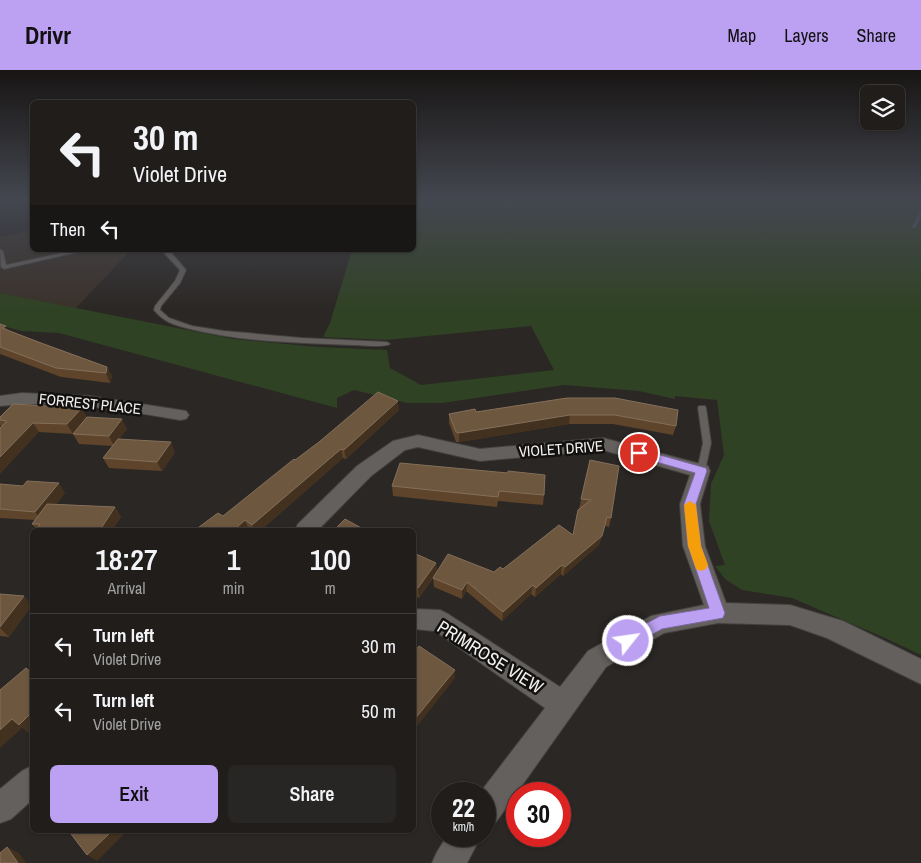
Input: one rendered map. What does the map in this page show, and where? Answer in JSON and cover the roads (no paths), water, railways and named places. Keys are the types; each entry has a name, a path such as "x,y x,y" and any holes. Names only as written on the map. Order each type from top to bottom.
{"street":[{"name":"FORREST PLACE","path":"0,401 32,397 57,398 98,402 180,415"},
{"name":"VIOLET DRIVE","path":"307,528 364,471 399,445 418,441 480,455 603,444 702,471"},
{"path":"702,471 690,504 694,546 718,613"},
{"path":"496,796 597,659 660,623 718,613 790,615 834,629 921,672"},
{"name":"PRIMROSE VIEW","path":"416,619 440,621 564,704"},
{"path":"0,808 30,783"},
{"path":"448,863 459,847"}],"lane":[{"path":"0,251 4,267 75,252"},
{"path":"168,252 183,270 182,279 158,303 157,309 165,320 198,329 233,335 386,344"},
{"path":"702,408 707,443 702,471"}]}
